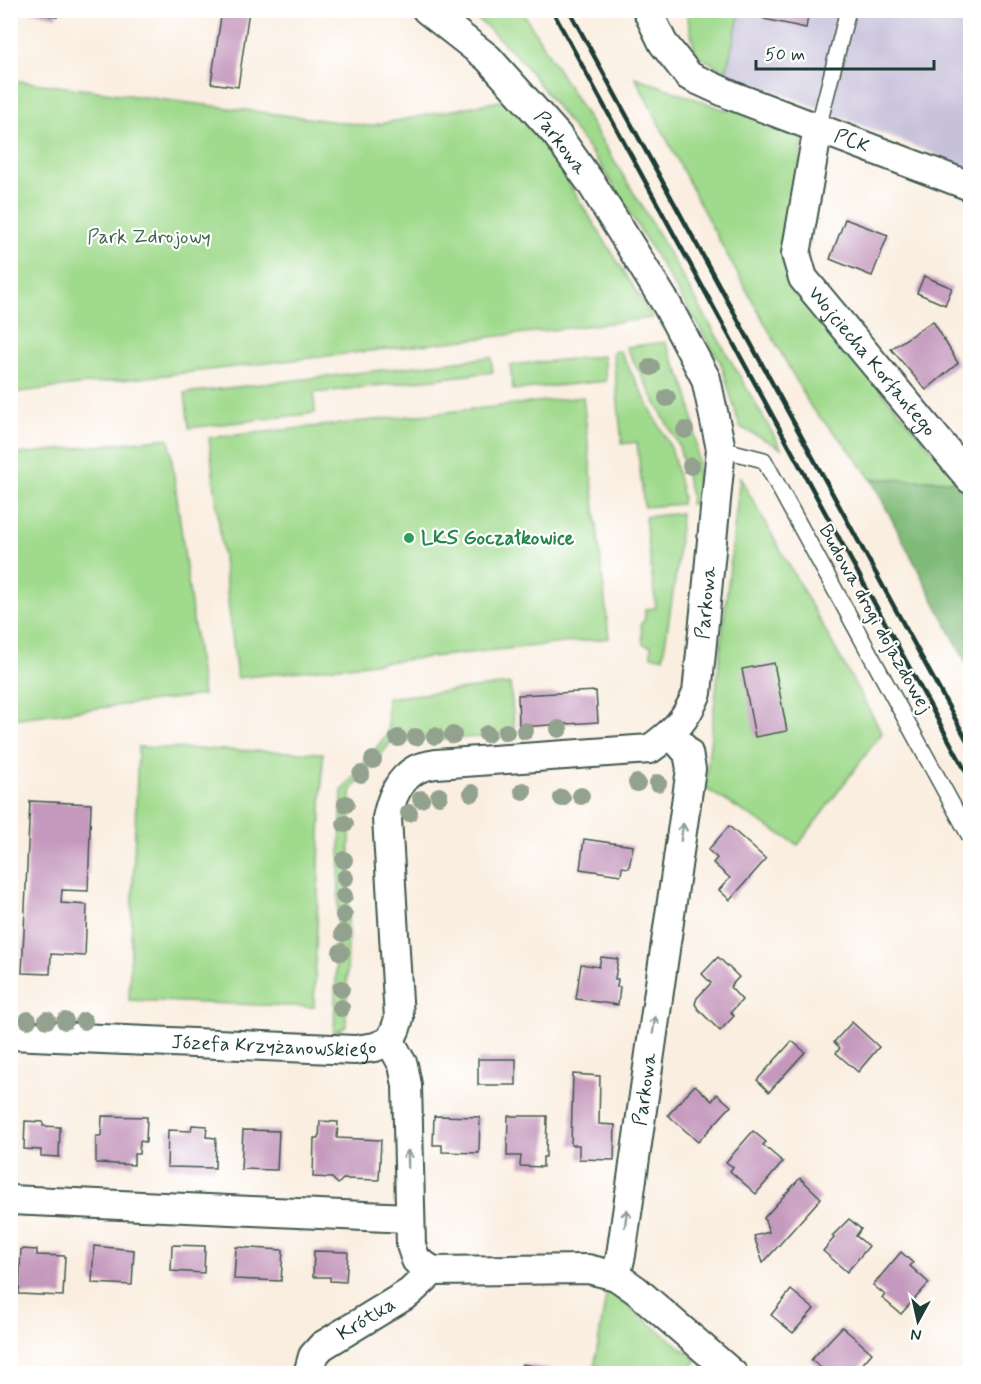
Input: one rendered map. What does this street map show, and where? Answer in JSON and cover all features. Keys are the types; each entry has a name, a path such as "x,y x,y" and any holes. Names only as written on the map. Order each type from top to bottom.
{"street":[{"name":"Parkowa","path":"426,10 488,58 557,135 592,186 667,305 706,379 721,449 697,693 688,713 671,734 688,753 690,769 621,1255 616,1276"},
{"name":"PCK","path":"647,10 663,43 689,76 733,96 970,186"},
{"name":"Wojciecha Korfantego","path":"818,129 796,254 803,278 970,479"},
{"path":"390,1041 399,1018 387,818 391,800 401,783 417,769 436,764 650,749 671,734"},
{"name":"Józefa Krzyżanowskiego","path":"10,1035 356,1050 375,1047 390,1041 403,1065 407,1085 411,1245 416,1260 433,1272"},
{"path":"10,1200 409,1218"},
{"path":"433,1272 588,1269 616,1276 636,1290 733,1374"},
{"name":"Krótka","path":"308,1374 313,1356 322,1346 409,1293 433,1272"}],"lane":[{"path":"818,129 848,10"},
{"name":"Budowa drogi dojazdowej","path":"721,449 764,460 970,837"}],"shaded area":[{"path":"740,11 970,11 970,168 726,72"}],"green space":[{"path":"466,11 522,11 643,208 781,448 740,427 721,363 600,164 521,60 487,27"},
{"path":"686,11 740,11 726,72 696,54"},
{"path":"635,77 728,111 730,105 804,136 782,264 801,298 959,481 871,479 846,445 812,409 708,220"},
{"name":"Park Zdrojowy","path":"11,80 369,126 515,98 653,318 11,393"},
{"path":"665,342 686,389 695,431 697,505 690,504 691,496 679,446 626,347"},
{"path":"620,351 672,450 683,498 681,504 644,507 637,442 622,444 613,352"},
{"path":"603,356 606,381 513,390 510,365"},
{"path":"491,357 493,372 314,393 315,413 189,428 185,393"},
{"name":"LKS Goczałkowice","path":"583,397 609,638 237,678 209,438"},
{"path":"169,438 203,695 11,719 11,455"},
{"path":"740,477 882,733 798,845 705,788"},
{"path":"871,479 959,481 970,494 970,670"},
{"path":"681,513 677,567 663,657 651,656 651,646 643,644 641,624 645,619 645,609 656,608 645,517"},
{"path":"510,684 515,735 391,742 351,791 346,1026 334,1033 342,791 388,733 387,698"},
{"path":"138,747 323,753 314,1007 129,1000"},
{"path":"607,1290 697,1360 685,1373 593,1374"}],"building":[{"path":"24,10 58,10 57,17"},
{"path":"222,10 249,10 238,87 211,83"},
{"path":"765,10 809,10 806,28 764,19"},
{"path":"845,219 888,235 872,276 830,259"},
{"path":"924,276 952,288 945,305 917,293"},
{"path":"933,321 958,363 926,390 891,349"},
{"path":"774,663 787,731 755,737 742,669"},
{"path":"596,691 598,722 519,727 518,695"},
{"path":"30,801 91,804 88,891 62,890 61,903 87,905 85,956 51,954 50,974 22,973"},
{"path":"729,826 766,859 730,900 719,890 730,878 713,863 717,858 708,850"},
{"path":"584,839 633,846 629,868 622,867 621,875 580,869"},
{"path":"601,957 618,959 615,979 618,979 617,987 620,987 618,1005 576,999 581,964 599,967"},
{"path":"718,957 739,977 730,987 742,1000 731,1012 734,1016 720,1031 695,1004 697,998 711,983 702,974"},
{"path":"852,1022 879,1047 858,1072 836,1053 840,1048 834,1042"},
{"path":"792,1041 805,1052 769,1092 757,1080"},
{"path":"478,1059 516,1059 516,1085 478,1085"},
{"path":"573,1074 600,1076 599,1124 615,1125 614,1160 579,1159 579,1145 571,1145"},
{"path":"695,1085 712,1101 717,1094 731,1106 698,1142 668,1115"},
{"path":"102,1116 147,1117 146,1142 140,1141 139,1154 134,1154 134,1165 96,1163 96,1136 101,1136"},
{"path":"434,1116 480,1117 479,1153 442,1152 442,1145 433,1145"},
{"path":"508,1116 547,1116 546,1157 543,1157 543,1167 520,1166 521,1156 507,1156"},
{"path":"25,1121 43,1122 43,1126 60,1127 59,1157 41,1156 41,1150 24,1149"},
{"path":"320,1121 338,1122 337,1138 381,1140 379,1180 343,1179 338,1184 332,1178 313,1177 314,1138 319,1138"},
{"path":"192,1125 207,1126 206,1137 216,1138 215,1168 167,1167 168,1130 191,1131"},
{"path":"243,1130 279,1131 277,1170 241,1169"},
{"path":"753,1131 766,1142 763,1145 783,1162 756,1194 730,1171 733,1167 726,1162"},
{"path":"800,1178 821,1198 763,1263 754,1236 769,1232 764,1218"},
{"path":"849,1219 861,1229 856,1236 869,1246 847,1272 823,1251 834,1238 832,1236"},
{"path":"172,1245 205,1246 204,1273 171,1271"},
{"path":"94,1246 134,1250 132,1285 92,1283"},
{"path":"236,1247 283,1250 281,1281 234,1279"},
{"path":"21,1249 37,1250 37,1255 65,1256 63,1296 19,1294"},
{"path":"314,1251 348,1252 346,1282 330,1281 330,1277 313,1277"},
{"path":"901,1252 913,1263 910,1266 929,1283 901,1314 882,1298 885,1295 873,1285"},
{"path":"791,1290 814,1309 793,1333 771,1315"},
{"path":"842,1327 872,1353 854,1374 845,1374 843,1371 841,1374 829,1374 811,1360"},
{"path":"522,1364 557,1370 556,1374 521,1374"}],"railway":[{"path":"552,10 970,779"},
{"path":"569,10 970,746"}],"place":[{"name":"LKS Goczałkowice","path":"409,538"}]}
